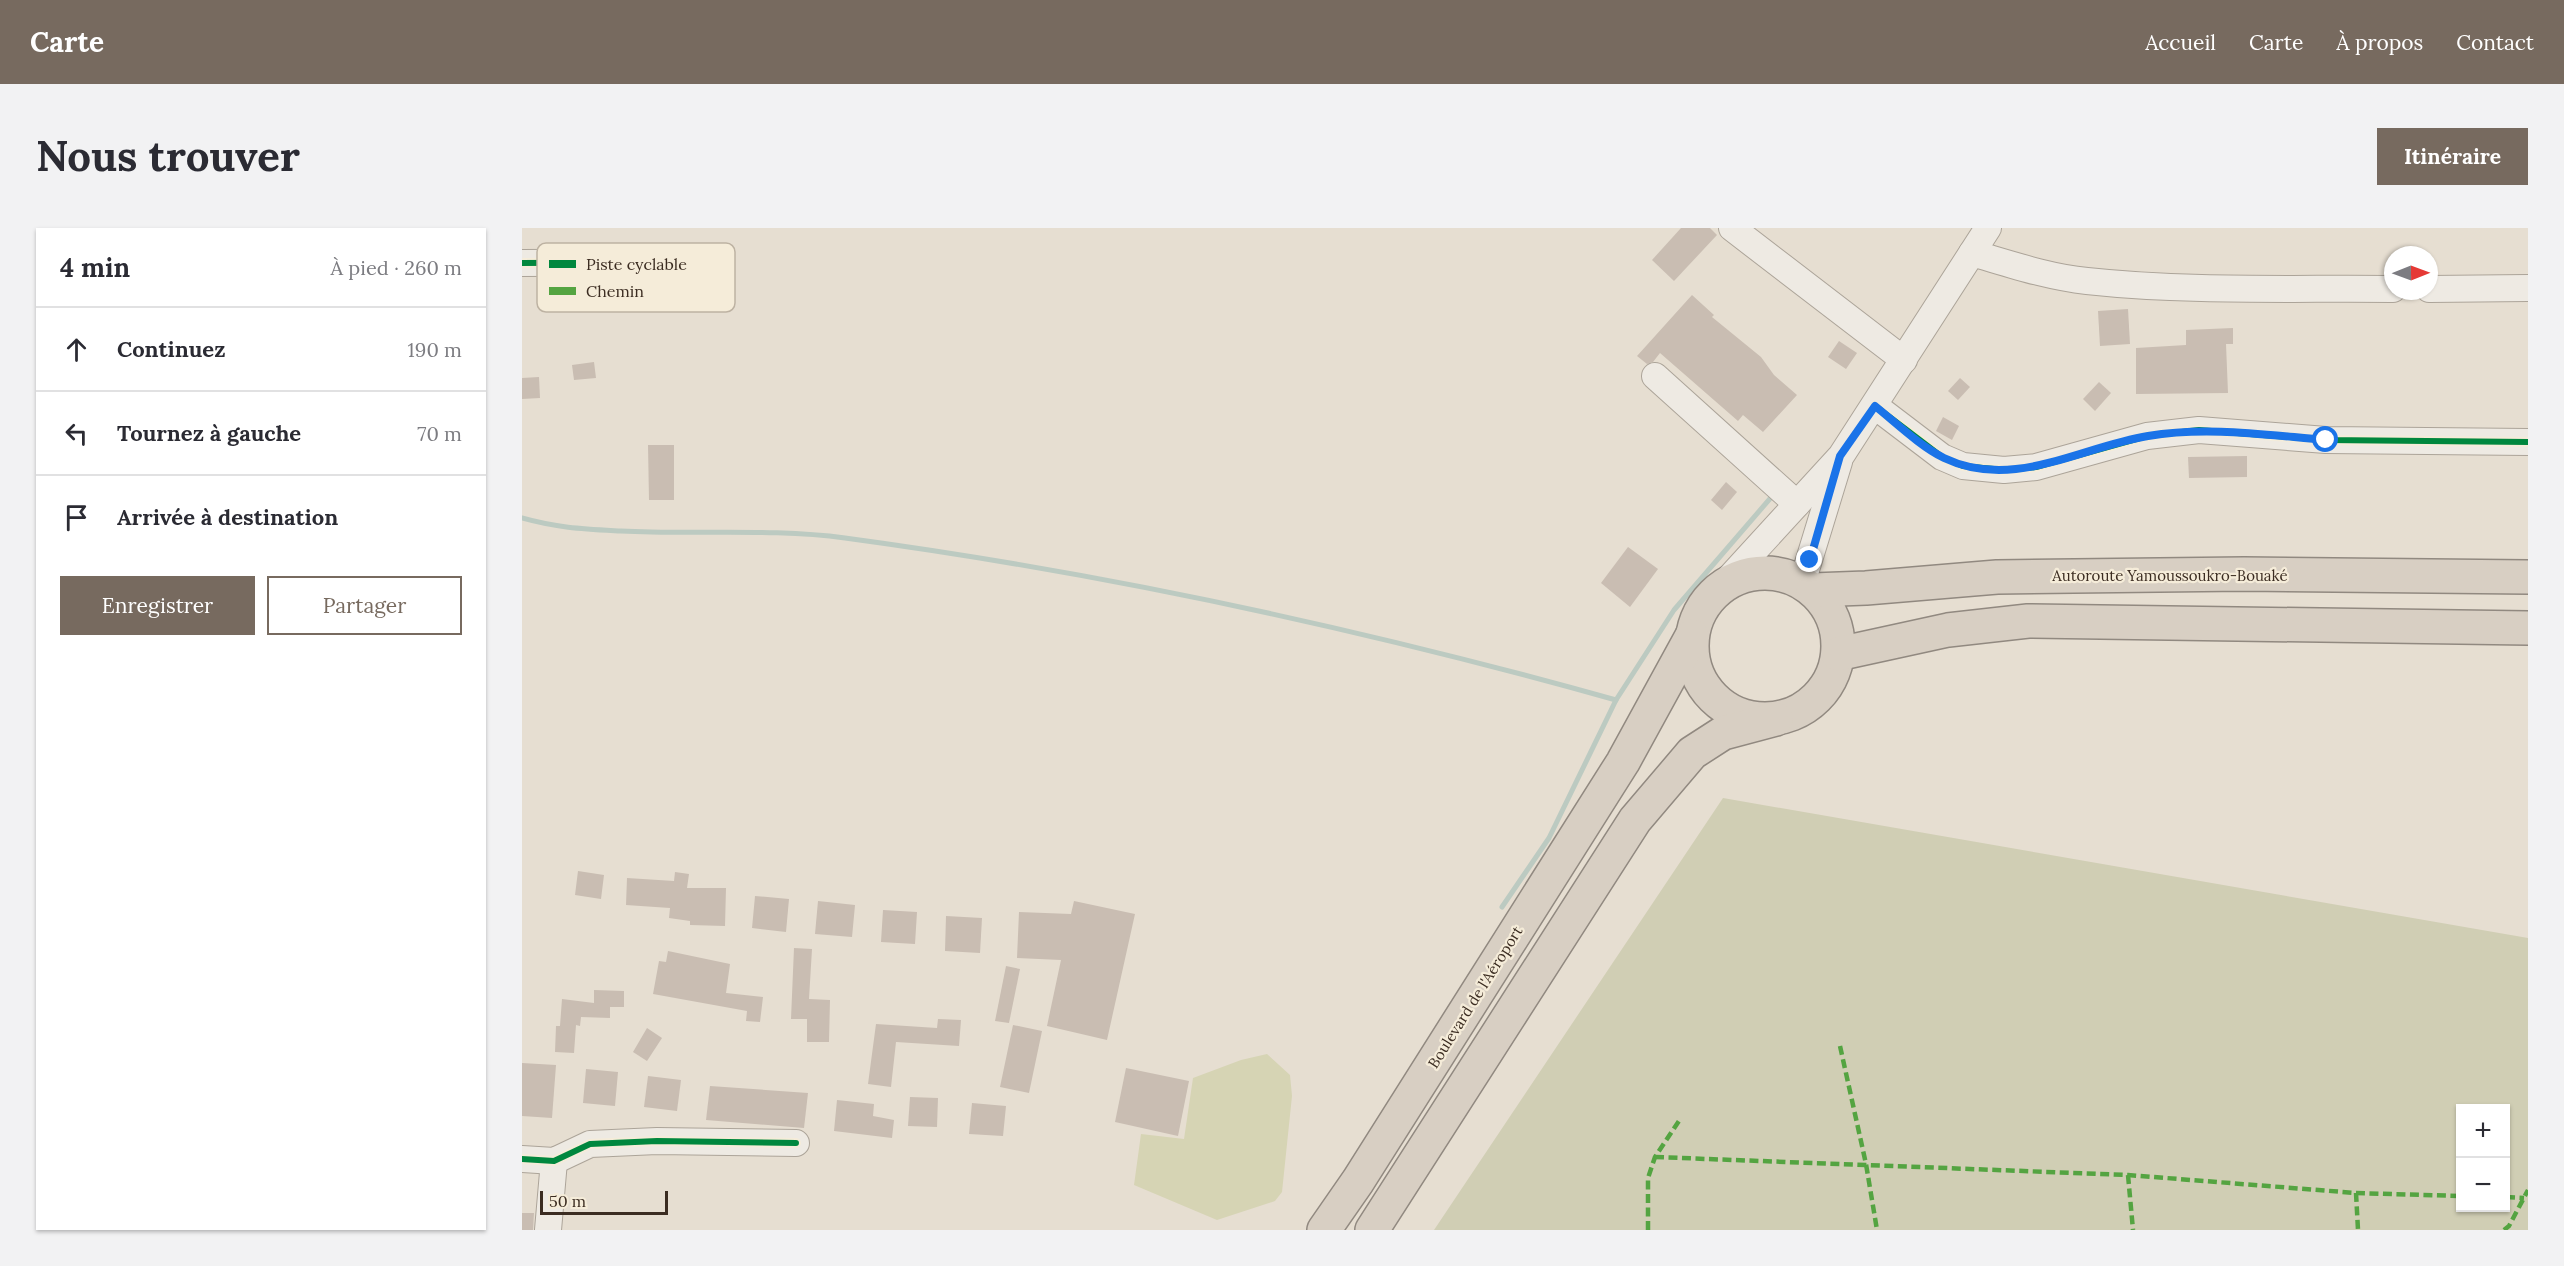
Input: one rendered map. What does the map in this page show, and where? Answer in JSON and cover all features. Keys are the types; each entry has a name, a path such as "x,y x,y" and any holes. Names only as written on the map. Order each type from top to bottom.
{"highway":[{"path":"1372,1230 1635,820 1692,753 1723,733 1776,719 1799,712 1818,697 1832,677 1838,654 1837,630 1828,608 1808,587 1792,577 1768,572 1744,575 1722,586 1708,600 1698,617 1692,636 1693,659 1700,681 1714,699 1732,712 1743,716 1754,719 1776,719"},
{"name":"Autoroute Yamoussoukro-Bouaké","path":"1808,587 1866,588 1997,577 2244,574 2528,577"},
{"path":"1838,654 1948,630 2028,621 2528,628"},
{"name":"Boulevard de l'Aéroport","path":"1324,1230 1358,1181 1623,762 1692,636"}],"street":[{"path":"1732,228 1904,360"},
{"path":"1722,586 1840,456 1875,406 1988,228"},
{"path":"1972,253 2023,268 2086,281 2212,288 2384,289"},
{"path":"522,263 537,263"},
{"path":"2438,289 2528,288"},
{"path":"1655,376 1797,504"},
{"path":"1875,406 1942,457 1963,466 2004,471 2036,467 2147,436 2199,430 2326,440 2528,442"},
{"path":"1808,587 1840,456"},
{"path":"522,1159 554,1161 591,1144 657,1141 796,1143"},
{"path":"548,1230 554,1161"}],"shaded area":[{"path":"1723,798 2528,938 2528,1230 1434,1230"},
{"path":"1267,1054 1290,1075 1292,1096 1282,1192 1275,1201 1217,1220 1134,1185 1141,1134 1184,1139 1193,1078 1241,1060"}],"building":[{"path":"1681,228 1710,228 1717,235 1674,281 1652,260"},
{"path":"1692,295 1714,315 1712,317 1761,357 1774,375 1797,395 1763,432 1743,415 1738,421 1660,353 1653,362 1647,364 1637,356"},
{"path":"2128,309 2130,344 2100,346 2098,311"},
{"path":"2233,328 2233,344 2226,344 2228,393 2136,394 2136,348 2186,345 2186,330"},
{"path":"1839,341 1857,353 1846,369 1828,357"},
{"path":"594,362 596,378 574,380 572,365"},
{"path":"539,377 540,398 522,399 522,378"},
{"path":"1960,378 1970,387 1958,400 1948,391"},
{"path":"2099,382 2111,393 2095,411 2083,399"},
{"path":"1943,417 1959,426 1952,440 1936,431"},
{"path":"648,445 674,445 674,500 649,500"},
{"path":"2247,456 2247,477 2189,478 2188,457"},
{"path":"1726,482 1737,492 1722,510 1711,500"},
{"path":"1628,547 1658,569 1630,607 1601,583"},
{"path":"578,871 604,875 601,899 575,895"},
{"path":"675,872 689,874 687,888 726,888 725,926 690,925 690,921 669,918 670,908 626,905 627,878 674,881"},
{"path":"755,896 789,899 786,932 752,928"},
{"path":"818,901 855,905 852,937 815,934"},
{"path":"1074,901 1135,914 1107,1040 1047,1026 1061,960 1017,958 1019,912 1071,914"},
{"path":"883,910 917,912 915,944 881,942"},
{"path":"946,916 982,918 980,953 945,951"},
{"path":"794,948 812,949 809,999 830,1000 829,1042 807,1042 807,1019 791,1019"},
{"path":"668,951 730,964 726,993 763,997 760,1022 746,1021 747,1011 653,994 659,961 666,962"},
{"path":"1006,966 1020,969 1009,1023 995,1021"},
{"path":"594,990 624,991 624,1007 610,1007 610,1018 581,1017 580,1026 576,1025 574,1053 555,1052 556,1026 560,1026 562,999 594,1003"},
{"path":"938,1019 961,1020 959,1046 896,1042 891,1087 868,1084 876,1024 937,1028"},
{"path":"1013,1025 1042,1031 1029,1093 1000,1087"},
{"path":"647,1028 662,1038 647,1061 633,1052"},
{"path":"522,1063 556,1065 552,1118 522,1116"},
{"path":"1126,1068 1189,1081 1178,1136 1115,1122"},
{"path":"586,1069 618,1072 615,1106 583,1103"},
{"path":"648,1076 681,1080 677,1111 644,1107"},
{"path":"710,1086 808,1093 804,1128 706,1120"},
{"path":"910,1097 938,1098 937,1127 908,1126"},
{"path":"837,1100 874,1104 873,1116 894,1120 892,1138 834,1131"},
{"path":"972,1103 1006,1106 1003,1136 969,1134"},
{"path":"522,1213 534,1213 533,1230 522,1230"}],"waterway":[{"path":"1502,907 1549,838 1616,700 1674,610 1774,494"},
{"path":"522,518 583,529 817,535 1040,568 1329,627 1616,700"}],"marked path":[{"path":"1840,1046 1866,1164 1877,1230"},
{"path":"1648,1230 1648,1178 1655,1157 1681,1118"},
{"path":"1655,1157 2128,1175 2356,1193 2456,1196"},
{"path":"2128,1175 2133,1230"},
{"path":"2504,1230 2509,1226 2528,1190"},
{"path":"2356,1193 2358,1230"},
{"path":"2510,1197 2524,1198"}],"cycle path":[{"path":"522,263 537,263"},
{"path":"1875,406 1942,457 1963,466 2004,470 2036,467 2147,436 2199,430 2326,440 2528,442"},
{"path":"522,1159 554,1161 590,1144 657,1141 796,1143"}],"route":[{"path":"1810,560 1840,456 1875,406 1942,457 1963,466 2004,471 2036,467 2147,436 2199,430 2326,440"}]}
